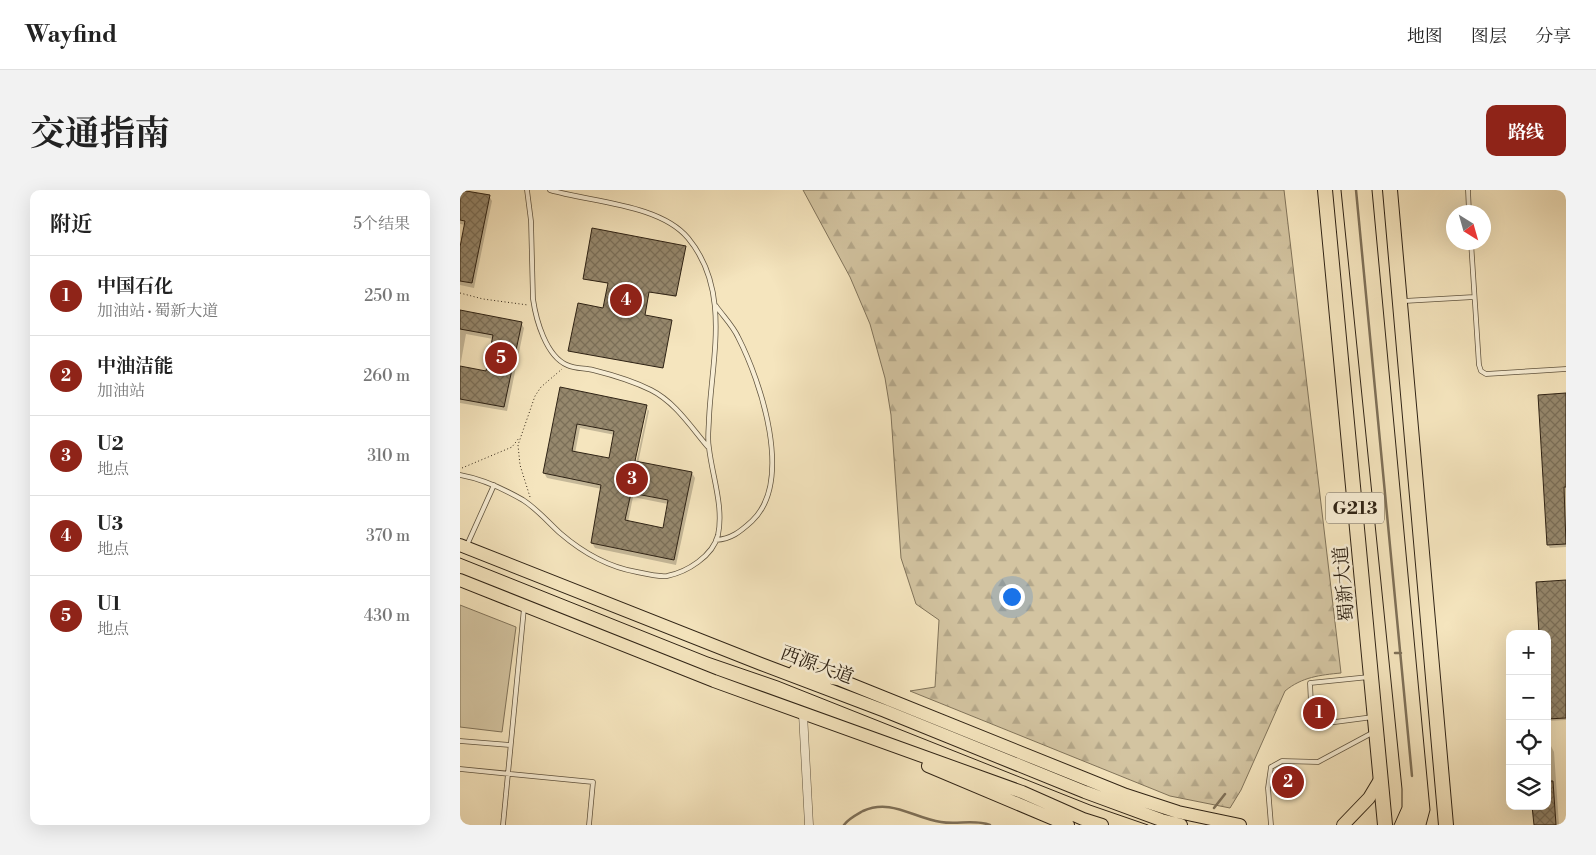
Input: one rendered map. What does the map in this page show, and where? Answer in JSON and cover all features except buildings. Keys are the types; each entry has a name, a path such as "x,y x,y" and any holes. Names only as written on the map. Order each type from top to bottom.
{"highway":[{"name":"蜀新大道","path":"1325,190 1385,825"},
{"path":"1390,190 1446,825"}],"main road":[{"name":"西源大道","path":"463,546 760,664 885,711 1161,820 1180,825"},
{"path":"460,580 846,730 1068,825"},
{"path":"760,664 838,678 1126,795 1178,812 1240,825"},
{"path":"846,730 909,750 1022,792 1083,819 1102,825"},
{"path":"1343,825 1369,798 1381,778"}],"street":[{"path":"803,714 808,825"}],"lane":[{"path":"527,190 531,221 531,279 534,306 550,350 566,365 622,378 652,391 680,413 708,447"},
{"path":"460,475 494,485 534,509 586,553 614,566 665,576 681,572 700,561 716,540 719,520 708,447 711,376 717,324 716,306 710,276 688,237 671,224 649,213 550,190"},
{"path":"1468,190 1469,205"},
{"path":"1471,250 1481,371 1486,374 1566,369"},
{"path":"1400,301 1474,297"},
{"path":"716,306 738,335 758,382 770,438 772,472 769,496 760,513 729,539 716,540"},
{"path":"463,546 494,485"},
{"path":"503,825 524,605"},
{"path":"1371,676 1310,683 1312,725 1376,724"},
{"path":"1271,825 1268,788 1271,767 1282,761 1318,762 1376,724"},
{"path":"460,741 510,746"},
{"path":"460,769 593,782 588,825"}],"path":[{"path":"460,293 483,299 534,306"},
{"path":"534,509 520,464 518,445 538,391 566,365"},
{"path":"460,469 512,447 521,435"}],"green space":[{"path":"803,190 1284,190 1341,673 1305,680 1285,691 1241,790 1230,808 1170,796 910,691 935,687 939,620 916,604 901,558 891,415 885,378 870,324 850,277"},
{"path":"460,605 516,627 502,732 460,727"}],"waterway":[{"path":"1356,190 1412,776"},
{"path":"1395,653 1401,653"},
{"path":"1214,808 1225,794"},
{"path":"844,825 863,811 883,807 902,810 941,822 978,822 990,825"}],"tram line":[{"path":"1341,190 1402,789 1402,807 1394,825"},
{"path":"1372,190 1430,810 1426,825"},
{"path":"460,558 708,657 778,681 1090,805 1148,825"}],"place":[{"name":"U3","path":"626,300"},
{"name":"U1","path":"501,358"},
{"name":"U2","path":"632,479"},
{"name":"中国石化","path":"1319,713"},
{"name":"中油洁能","path":"1288,782"}]}
